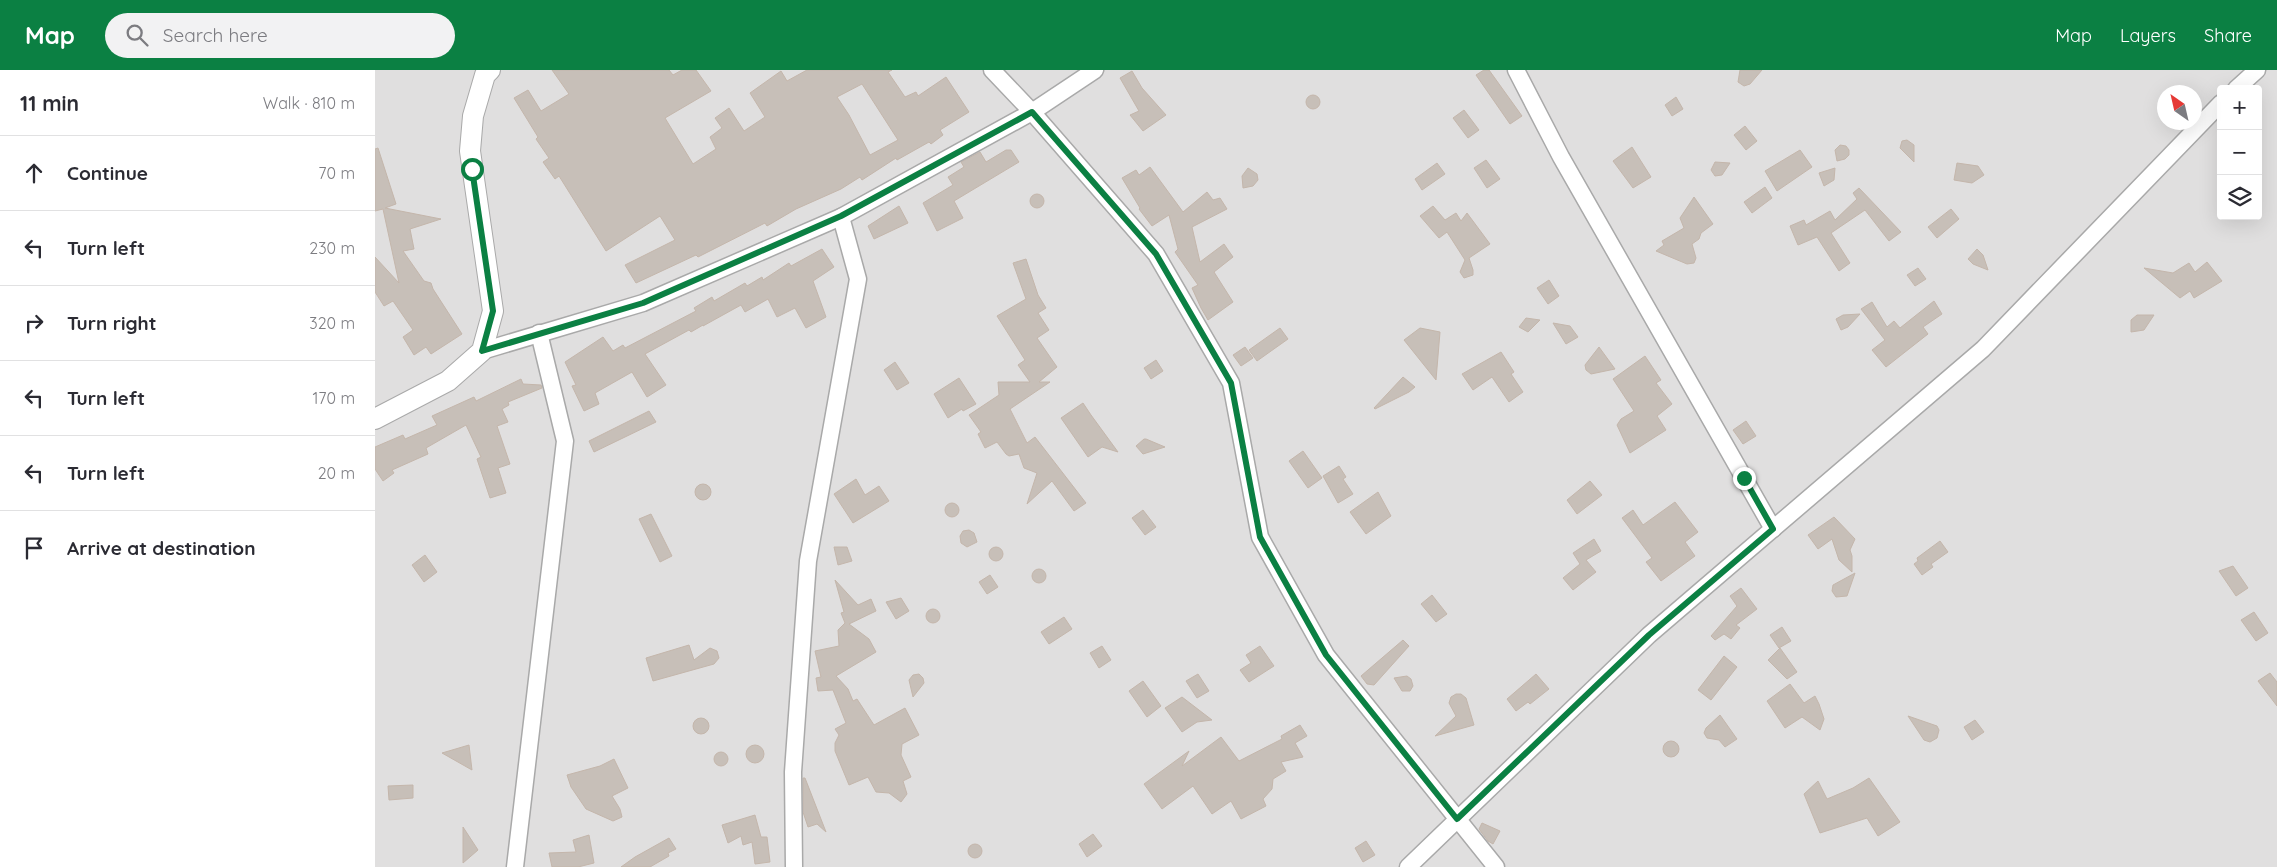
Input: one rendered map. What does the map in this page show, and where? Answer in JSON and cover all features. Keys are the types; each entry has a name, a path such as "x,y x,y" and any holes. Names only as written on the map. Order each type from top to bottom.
{"street":[{"path":"482,351 493,311 470,151 473,116 485,75 490,70"},
{"path":"992,70 1032,112 1156,254 1231,383 1260,537 1326,655 1496,867"},
{"path":"375,419 449,381 482,351 643,303 841,216 1032,112 1095,70"},
{"path":"1516,70 1561,157 1773,529"},
{"path":"2240,85 2257,70"},
{"path":"1408,867 1649,635 1983,349 2217,107"},
{"path":"794,867 793,772 808,560 858,279 841,216"},
{"path":"515,867 565,441 539,334"}],"shaded area":[{"path":"375,70 2277,70 2277,867 375,867"}],"building":[{"path":"552,70 669,70 673,75 682,70 696,70 711,91 665,118 693,164 716,149 710,137 722,128 715,118 729,108 744,131 765,117 750,93 781,71 787,81 807,70 892,70 888,72 905,97 916,92 918,96 946,77 969,112 940,130 943,135 931,144 929,142 897,160 896,158 862,180 860,177 841,189 796,209 767,226 765,223 698,257 696,255 636,283 625,265 675,240 660,216 606,251 559,176 555,179 543,162 549,158 536,139 538,137 514,98 528,90 541,111 569,94","holes":["862,84 898,140 870,155 849,115 837,97"]},
{"path":"1484,70 1489,70 1522,116 1510,124 1476,75"},
{"path":"1740,70 1762,70 1750,84 1744,86 1738,82"},
{"path":"1132,71 1142,88 1166,115 1143,131 1130,115 1139,111 1120,78"},
{"path":"1310,95 1316,95 1320,102 1316,109 1310,109 1306,105 1306,99"},
{"path":"1676,97 1683,109 1672,116 1665,105"},
{"path":"1464,110 1479,130 1468,138 1453,118"},
{"path":"1745,126 1757,141 1746,150 1734,135"},
{"path":"1907,140 1914,145 1914,162 1900,148 1902,141"},
{"path":"1840,145 1846,146 1849,150 1849,155 1845,159 1837,161 1835,150"},
{"path":"1632,147 1651,177 1633,188 1613,161"},
{"path":"378,148 396,204 385,208 441,219 410,229 414,249 403,251 424,281 431,283 462,334 431,354 426,347 414,355 403,337 413,330 393,301 384,306 375,292 375,257 399,283 383,209 375,211 375,149"},
{"path":"1006,150 1011,150 1019,162 954,201 963,218 937,231 923,203 953,185 948,177 964,167 961,162 980,152 986,162"},
{"path":"1800,150 1812,167 1777,191 1765,171"},
{"path":"1486,160 1500,179 1487,188 1474,168"},
{"path":"1715,162 1730,163 1722,175 1715,176 1711,170"},
{"path":"1437,163 1445,174 1422,190 1415,179"},
{"path":"1957,163 1978,166 1984,175 1972,183 1954,180"},
{"path":"1150,167 1183,212 1207,192 1213,200 1220,198 1227,209 1192,227 1200,262 1224,244 1233,257 1214,272 1233,302 1208,320 1192,288 1198,285 1175,252 1178,249 1169,215 1152,226 1139,209 1122,178 1136,170 1139,175"},
{"path":"1248,168 1257,174 1258,180 1253,186 1243,188 1242,176"},
{"path":"1835,168 1834,180 1824,186 1819,173"},
{"path":"1765,187 1772,198 1752,213 1744,202"},
{"path":"1859,188 1901,232 1889,241 1865,210 1831,233 1850,263 1839,271 1817,237 1798,245 1790,226 1804,220 1806,225 1830,211 1835,220 1857,199 1853,193"},
{"path":"1034,194 1040,194 1044,201 1040,208 1034,208 1030,204 1030,198"},
{"path":"1694,197 1713,224 1701,233 1699,239 1692,244 1696,258 1694,263 1687,264 1656,251 1664,245 1662,241 1684,228 1680,218"},
{"path":"899,206 908,223 874,239 868,226"},
{"path":"1433,206 1445,220 1456,213 1461,221 1467,213 1490,244 1469,258 1473,275 1464,278 1460,272 1465,260 1447,232 1439,238 1420,216"},
{"path":"1951,209 1959,219 1937,238 1928,227"},
{"path":"822,249 834,267 813,281 826,317 806,328 795,308 777,317 768,299 745,312 741,305 645,354 666,385 647,397 632,372 595,393 599,404 584,411 572,386 576,385 565,362 603,337 613,351 623,345 625,348 696,311 694,308 712,297 714,301 745,283 747,286 762,277 763,280 789,263 791,266"},
{"path":"1977,249 1983,255 1988,270 1973,264 1968,259"},
{"path":"1026,259 1038,295 1046,308 1038,313 1049,330 1037,338 1057,367 1039,382 1050,382 1010,409 1027,443 1035,437 1086,503 1074,511 1052,481 1027,504 1037,473 1024,468 1019,454 1009,456 997,442 985,448 978,434 981,432 969,415 999,395 998,382 1030,382 1018,365 1025,360 997,316 1026,299 1013,263"},
{"path":"2207,262 2222,281 2194,298 2190,291 2180,298 2144,268 2173,273 2189,263 2195,272"},
{"path":"1918,268 1926,279 1915,286 1907,275"},
{"path":"1549,280 1559,296 1548,304 1537,288"},
{"path":"1934,301 1942,314 1923,327 1928,334 1886,367 1872,350 1885,340 1861,309 1872,302 1887,327 1894,321 1900,328"},
{"path":"1860,314 1848,327 1841,330 1836,319 1843,315"},
{"path":"2137,315 2154,315 2144,330 2131,332 2131,320"},
{"path":"1526,318 1540,320 1528,332 1519,327"},
{"path":"1553,323 1570,326 1578,337 1566,344"},
{"path":"1280,328 1288,339 1257,361 1249,350"},
{"path":"1420,328 1440,332 1436,380 1404,340"},
{"path":"1245,347 1253,358 1241,366 1233,355"},
{"path":"1599,347 1615,369 1591,374 1586,370 1585,365"},
{"path":"1501,352 1514,372 1511,374 1523,392 1509,402 1492,377 1473,390 1462,374"},
{"path":"1645,356 1661,380 1656,383 1672,404 1657,416 1666,430 1630,453 1617,425 1621,419 1634,411 1613,379"},
{"path":"1156,360 1163,371 1151,379 1144,368"},
{"path":"895,362 909,383 897,390 884,370"},
{"path":"1403,377 1415,387 1375,409 1374,408"},
{"path":"959,378 976,404 963,411 962,409 948,418 934,394"},
{"path":"521,379 523,384 541,385 542,388 508,402 509,405 502,409 508,422 497,426 510,464 498,468 506,493 490,498 477,459 481,457 466,425 426,448 428,454 392,470 394,473 383,481 375,469 375,447 403,435 405,439 437,425 432,416 474,397 476,401"},
{"path":"1083,403 1118,452 1102,447 1088,457 1061,418"},
{"path":"649,411 656,422 594,452 589,441"},
{"path":"1746,421 1756,436 1743,444 1733,430"},
{"path":"1144,439 1165,447 1143,454 1136,446"},
{"path":"1303,451 1322,478 1308,488 1289,461"},
{"path":"1339,466 1346,477 1343,479 1353,494 1338,503 1323,476"},
{"path":"856,479 865,495 879,486 889,501 853,523 834,494"},
{"path":"1590,481 1602,495 1577,514 1567,500"},
{"path":"703,484 709,486 711,492 709,498 703,500 697,498 695,492 697,486"},
{"path":"1378,492 1391,516 1366,534 1350,512"},
{"path":"1675,502 1698,532 1685,542 1695,556 1661,581 1646,562 1652,558 1622,518 1633,510 1643,525"},
{"path":"949,503 955,503 959,510 955,517 949,517 945,513 945,507"},
{"path":"1143,510 1156,527 1145,535 1132,518"},
{"path":"651,514 672,556 660,562 639,519"},
{"path":"1834,517 1855,539 1850,550 1852,572 1839,560 1832,539 1818,549 1808,535"},
{"path":"969,530 974,533 977,542 967,547 961,543 960,536 963,531"},
{"path":"1594,539 1601,551 1586,560 1596,572 1573,590 1563,578 1580,564 1573,553"},
{"path":"1940,541 1948,552 1931,564 1933,567 1922,575 1914,564 1918,561 1917,558"},
{"path":"834,547 847,547 852,561 838,565"},
{"path":"993,547 999,547 1003,554 999,561 993,561 989,557 989,551"},
{"path":"425,555 437,572 424,582 412,565"},
{"path":"2233,566 2248,588 2236,596 2219,571"},
{"path":"1036,569 1042,569 1046,576 1042,583 1036,583 1032,579 1032,573"},
{"path":"1855,573 1847,596 1836,597 1832,591 1833,585"},
{"path":"990,575 998,587 987,594 979,582"},
{"path":"835,580 858,605 871,599 876,611 849,624 869,639 876,652 836,676 848,689 853,701 857,699 874,725 905,708 919,735 902,744 901,755 911,777 903,781 907,794 901,802 889,793 876,792 868,777 849,785 835,751 835,743 839,735 835,729 846,723 833,690 818,691 816,678 821,677 815,651 839,646 838,630 845,623 841,613 844,612"},
{"path":"1741,588 1757,609 1736,625 1740,628 1731,639 1724,634 1715,640 1711,636 1737,606 1730,596"},
{"path":"1432,595 1447,614 1436,622 1421,604"},
{"path":"901,598 909,611 896,619 886,602"},
{"path":"930,609 936,609 940,616 936,623 930,623 926,619 926,613"},
{"path":"2254,612 2268,633 2256,641 2241,620"},
{"path":"1064,617 1072,629 1049,644 1041,632"},
{"path":"1782,627 1791,641 1779,648 1770,635"},
{"path":"1403,640 1409,646 1374,685 1367,684 1361,676"},
{"path":"689,645 694,660 710,648 717,651 719,658 714,664 653,681 646,658"},
{"path":"1102,646 1111,660 1099,668 1090,653"},
{"path":"1260,646 1274,666 1249,682 1240,670 1251,663 1246,655"},
{"path":"1780,648 1797,672 1787,679 1768,660"},
{"path":"1724,656 1737,667 1711,700 1698,690"},
{"path":"2270,673 2277,682 2277,706 2258,681"},
{"path":"919,674 923,678 924,683 913,697 909,680 913,675"},
{"path":"1198,674 1209,691 1197,698 1186,681"},
{"path":"1536,674 1549,689 1530,704 1528,702 1516,711 1507,699"},
{"path":"1407,676 1411,679 1413,686 1410,691 1402,691 1394,678"},
{"path":"1143,681 1161,706 1147,717 1129,691"},
{"path":"1790,684 1804,703 1815,696 1824,719 1820,730 1802,717 1785,728 1767,701"},
{"path":"1461,694 1466,698 1474,725 1435,736 1456,716 1449,703 1451,697"},
{"path":"1182,697 1212,720 1197,722 1182,732 1165,708"},
{"path":"1720,715 1737,739 1725,747 1719,740 1707,738 1704,733 1706,728"},
{"path":"1908,716 1937,726 1939,730 1937,738 1930,742 1924,740"},
{"path":"698,718 704,718 709,723 707,732 698,734 693,729 693,723"},
{"path":"1975,720 1984,732 1972,740 1964,727"},
{"path":"1300,725 1307,736 1295,743 1303,757 1281,762 1286,771 1273,779 1272,789 1263,799 1266,806 1241,819 1231,801 1212,814 1193,786 1162,809 1144,784 1189,751 1182,766 1221,737 1239,761 1282,739 1281,736"},
{"path":"1668,741 1674,741 1679,746 1677,755 1668,757 1663,752 1663,746"},
{"path":"469,745 472,770 442,753"},
{"path":"755,745 761,748 764,754 761,760 755,763 749,760 746,754 749,748"},
{"path":"718,752 724,752 728,759 724,766 718,766 714,762 714,756"},
{"path":"614,759 628,788 612,796 620,809 622,817 613,821 586,809 571,787 567,775 600,766"},
{"path":"803,778 805,778 826,832 817,824 808,827 803,812"},
{"path":"1869,778 1900,822 1878,836 1867,818 1820,833 1804,794 1818,781 1827,799 1853,788"},
{"path":"413,785 413,798 389,800 388,786"},
{"path":"755,815 761,837 767,837 770,862 755,864 752,842 743,845 741,836 728,843 722,825"},
{"path":"1482,823 1500,831 1493,844 1488,841 1479,829"},
{"path":"463,827 478,850 463,863"},
{"path":"1093,834 1102,846 1087,857 1079,844"},
{"path":"589,835 594,863 578,867 552,867 549,853 576,852 573,840"},
{"path":"669,838 676,849 668,853 669,856 650,867 621,867 635,857"},
{"path":"1366,841 1375,855 1363,862 1355,848"},
{"path":"975,844 980,846 982,851 980,856 975,858 970,856 968,851 970,846"}],"route":[{"path":"472,169 493,311 482,351 643,303 841,216 1032,112 1156,254 1231,383 1260,537 1326,655 1457,819 1649,635 1773,529 1744,478"}]}
